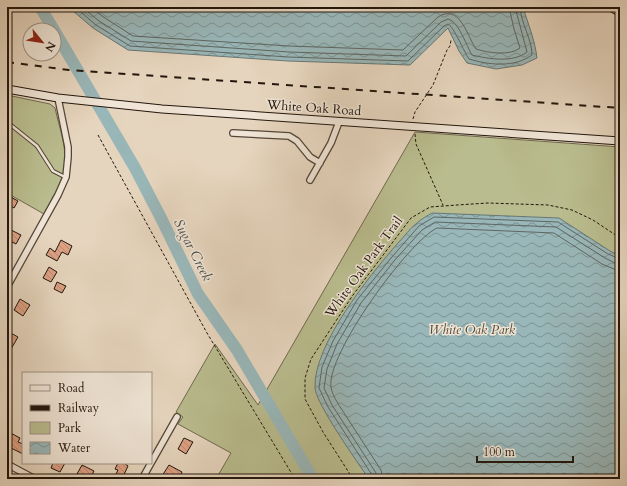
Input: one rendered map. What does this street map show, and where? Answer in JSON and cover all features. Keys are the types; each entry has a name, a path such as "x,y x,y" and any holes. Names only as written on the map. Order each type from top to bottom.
{"street":[{"name":"White Oak Road","path":"7,88 58,98 121,105 339,122 620,141"},
{"path":"7,286 58,195 66,177 68,146 58,98"},
{"path":"310,180 331,143 339,122"},
{"path":"233,133 289,136 297,141 310,157 320,162"},
{"path":"152,461 177,417"},
{"path":"7,464 35,479"},
{"path":"142,479 150,464"},
{"path":"20,479 24,473"}],"lane":[{"path":"7,122 37,146 54,171 66,177"}],"path":[{"path":"444,206 416,144 413,118 415,112 433,85 446,50 450,46 451,40"},
{"path":"98,135 207,333 295,479"},
{"name":"White Oak Park Trail","path":"353,479 323,432 305,399 305,378 311,359 349,300 363,279 411,218 430,207 488,203 548,205 572,210 593,220 620,238"}],"green space":[{"path":"7,95 50,104 55,108 64,146 65,161 61,180 44,214 7,193"},
{"name":"White Oak Park","path":"415,132 620,147 620,479 216,479 231,453 178,424 183,417 176,412 215,344 258,405"}],"water":[{"path":"70,7 523,7 533,38 537,58 522,65 496,69 467,63 459,51 448,28 410,65 288,61 128,50 93,28"},
{"name":"White Oak Park","path":"432,213 559,218 620,256 620,479 369,479 338,434 322,407 315,388 317,371 323,352 345,311 373,273 409,230 420,220"}],"building":[{"path":"602,7 620,7 620,17"},
{"path":"7,195 18,201 14,208 7,204"},
{"path":"11,230 21,235 16,244 7,242 7,237"},
{"path":"61,240 72,246 68,255 62,252 57,261 46,255 50,248 55,252"},
{"path":"49,267 57,272 51,282 43,278"},
{"path":"57,282 66,286 62,293 54,289"},
{"path":"20,299 30,305 23,316 14,310"},
{"path":"7,331 18,337 7,356"},
{"path":"7,431 20,438 18,442 22,444 22,454 7,446"},
{"path":"184,438 193,442 186,454 178,449"},
{"path":"53,464 64,464 60,472 51,468"},
{"path":"118,464 125,464 128,466 122,479 115,476 118,470 115,469"},
{"path":"82,465 94,471 90,479 81,479 82,476 77,474"},
{"path":"169,465 182,472 179,479 167,479 162,476"}],"waterway":[{"name":"Sugar Creek","path":"40,7 49,22"},
{"name":"Sugar Creek","path":"62,44 135,168 198,294 237,350 313,479"}],"railway":[{"path":"7,62 69,70 620,108"}]}
